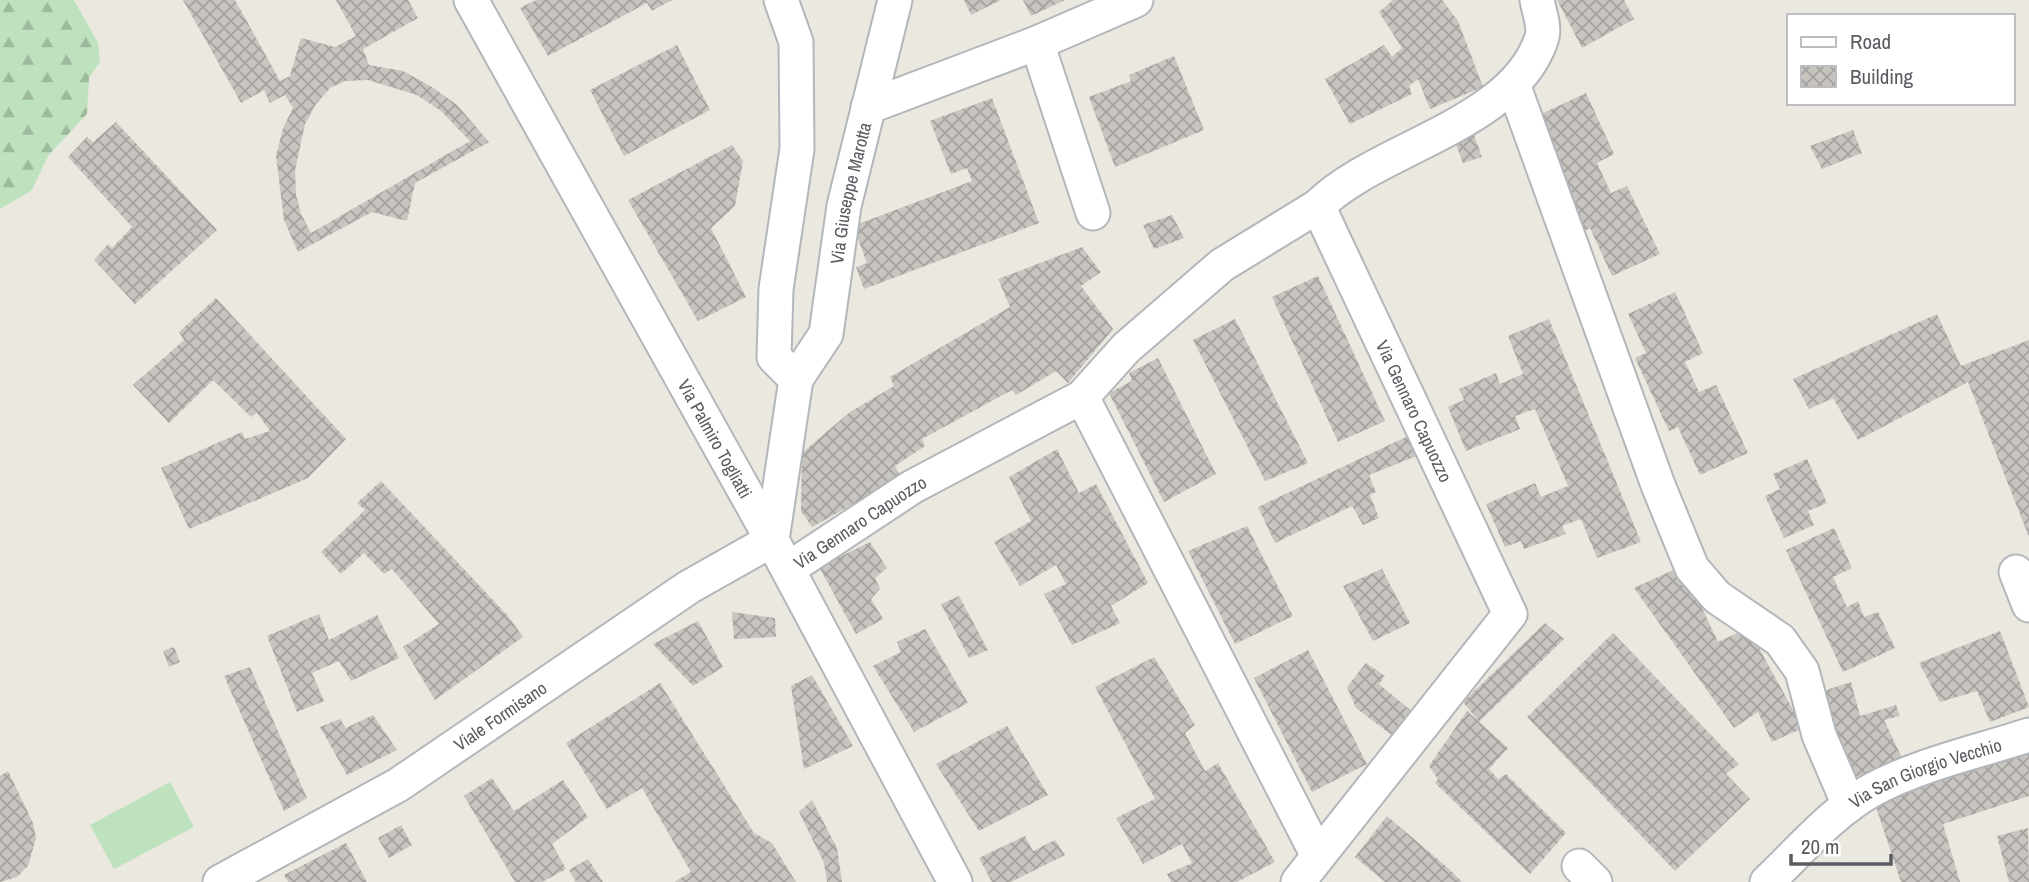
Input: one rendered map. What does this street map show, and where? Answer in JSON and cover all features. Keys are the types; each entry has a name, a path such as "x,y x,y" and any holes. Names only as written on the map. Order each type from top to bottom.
{"street":[{"name":"Via Palmiro Togliatti","path":"471,0 788,569 955,882"},
{"path":"781,0 796,42 797,149 776,289 774,357 796,379"},
{"name":"Via Giuseppe Marotta","path":"772,540 796,379 826,334 844,206 895,0"},
{"path":"868,107 1037,43 1136,0"},
{"path":"1318,206 1335,189 1462,122 1513,85 1531,60 1543,35 1537,0"},
{"path":"1037,43 1093,213"},
{"path":"1513,85 1657,485 1692,568 1717,597 1780,640 1802,671 1819,735 1849,805"},
{"name":"Via Gennaro Capuozzo","path":"788,569 912,486 1082,397 1126,348 1222,265 1318,206 1510,614 1298,882"},
{"path":"1082,397 1318,856"},
{"name":"Viale Formisano","path":"220,882 398,785 668,601 772,540"},
{"path":"2016,572 2029,605"},
{"name":"Via San Giorgio Vecchio","path":"1767,882 1849,805 1872,790 1923,769 2029,736"}],"green space":[{"path":"0,0 74,0 98,43 100,62 89,78 87,114 48,156 32,190 0,209"},
{"path":"170,782 194,827 114,869 90,825"}],"building":[{"path":"183,0 235,0 280,81 290,76 301,38 335,47 356,36 336,0 408,0 418,18 363,49 369,65 403,71 432,87 457,105 489,142 415,183 407,221 372,212 298,252 284,220 276,156 283,128 293,108 285,95 270,103 264,90 241,103","holes":["368,80 417,95 441,111 470,141 311,233 301,214 296,195 295,170 305,124 316,104 331,87 346,81"]},
{"path":"536,0 672,0 652,11 647,3 548,56 520,8"},
{"path":"964,0 1001,0 971,15"},
{"path":"1023,0 1065,0 1031,16"},
{"path":"1393,0 1442,0 1458,21 1483,87 1430,109 1418,79 1409,86 1412,94 1350,124 1325,79 1384,45 1392,57 1402,48 1379,12"},
{"path":"1557,0 1624,0 1634,19 1582,48"},
{"path":"677,45 710,110 624,156 590,90"},
{"path":"1174,56 1204,130 1115,167 1089,97 1131,81 1129,75"},
{"path":"1586,93 1614,154 1597,163 1611,193 1627,186 1660,254 1612,276 1590,228 1581,233 1547,160 1558,155 1539,115"},
{"path":"992,98 1039,223 864,289 856,267 867,263 853,226 972,181 967,168 951,174 930,121"},
{"path":"116,122 217,230 135,304 94,260 108,244 112,248 132,227 68,157 87,137 93,142"},
{"path":"1853,130 1862,153 1822,169 1810,146"},
{"path":"1474,135 1482,157 1463,163 1455,142"},
{"path":"732,145 743,161 735,206 711,228 746,297 698,321 628,200"},
{"path":"1172,215 1184,238 1154,249 1143,225"},
{"path":"1082,247 1101,272 1081,286 1113,329 1068,383 1056,371 1016,395 1012,390 922,439 925,446 895,466 901,477 812,527 801,511 802,453 850,412 894,386 890,377 1010,307 998,279"},
{"path":"1318,276 1385,421 1338,442 1272,297"},
{"path":"1675,292 1703,353 1685,362 1699,392 1716,385 1748,453 1700,475 1678,427 1669,431 1635,358 1646,353 1628,314"},
{"path":"216,298 346,439 308,478 189,529 161,468 242,432 245,439 270,431 257,413 251,417 213,380 169,423 133,385 184,340 179,332"},
{"path":"1937,314 1961,366 2029,340 2029,537 1968,382 1858,440 1833,398 1809,409 1793,379"},
{"path":"1235,319 1308,463 1265,481 1193,340"},
{"path":"1549,319 1641,542 1597,558 1581,519 1562,526 1566,534 1524,549 1521,541 1505,547 1486,504 1535,483 1541,497 1568,486 1535,409 1515,416 1520,429 1466,451 1448,407 1464,400 1459,389 1496,373 1500,384 1523,374 1508,336"},
{"path":"1158,358 1216,474 1164,502 1109,393 1132,381 1129,373"},
{"path":"1408,436 1419,455 1369,475 1376,492 1370,495 1379,518 1363,525 1352,506 1275,543 1258,507"},
{"path":"1057,449 1079,493 1096,484 1148,583 1111,606 1120,623 1072,645 1044,594 1066,584 1056,565 1020,586 994,542 1031,521 1009,477"},
{"path":"1807,459 1827,503 1808,511 1814,525 1784,538 1765,496 1780,489 1773,474"},
{"path":"381,481 508,616 523,637 435,700 403,647 439,624 392,569 384,574 364,553 341,574 321,552 365,510 357,503"},
{"path":"1247,526 1293,616 1235,644 1188,551"},
{"path":"1834,528 1852,568 1833,577 1847,607 1858,601 1864,617 1878,612 1895,648 1843,672 1786,550"},
{"path":"870,542 887,568 875,578 880,589 871,599 883,619 856,634 819,567"},
{"path":"1682,566 1718,642 1748,628 1803,728 1772,742 1758,712 1734,728 1634,588"},
{"path":"1382,569 1410,623 1373,641 1343,586"},
{"path":"959,596 988,650 969,658 941,604"},
{"path":"732,612 775,618 776,637 734,639"},
{"path":"319,614 329,640 377,615 399,658 351,681 339,661 312,673 324,701 297,712 267,636"},
{"path":"698,621 723,667 693,686 653,644"},
{"path":"1545,623 1564,639 1479,722 1463,702"},
{"path":"925,629 968,703 914,732 873,666 901,652 897,642"},
{"path":"2000,631 2029,707 1990,722 1977,691 1940,702 1919,663"},
{"path":"1613,633 1739,764 1726,774 1750,799 1675,871 1527,717"},
{"path":"174,647 180,662 169,667 163,651"},
{"path":"1308,650 1367,764 1312,792 1254,678"},
{"path":"1154,657 1195,725 1185,733 1205,771 1218,763 1275,862 1237,882 1171,882 1167,874 1192,863 1182,844 1143,864 1116,818 1155,799 1095,687"},
{"path":"1366,663 1385,676 1379,684 1415,714 1397,739 1356,708 1347,687"},
{"path":"250,667 307,798 284,811 224,676"},
{"path":"812,675 853,746 804,769 791,686"},
{"path":"1851,682 1860,716 1896,705 1900,716 1884,720 1904,762 1848,779 1827,729 1834,726 1823,691"},
{"path":"660,683 754,833 772,843 796,882 674,882 691,872 642,788 607,809 566,743"},
{"path":"1467,711 1508,748 1489,769 1498,779 1506,774 1566,833 1530,874 1435,783 1438,779 1429,766"},
{"path":"373,715 397,750 347,775 320,727 340,719 346,728"},
{"path":"1007,726 1048,795 979,831 936,764"},
{"path":"2029,748 2029,796 1943,824 1960,882 1901,882 1874,801"},
{"path":"8,771 33,823 36,838 28,866 17,877 0,882 0,776"},
{"path":"492,778 514,811 563,780 588,817 552,844 566,869 542,882 515,882 464,796"},
{"path":"812,800 837,848 842,882 827,882 824,863 799,812"},
{"path":"1387,816 1462,882 1385,882 1355,857"},
{"path":"401,825 412,845 389,858 378,838"},
{"path":"2028,828 2029,882 2009,882 1997,836"},
{"path":"1025,836 1033,851 1055,840 1065,855 1011,882 992,882 979,858"},
{"path":"346,843 367,882 288,882 284,875"},
{"path":"588,859 603,882 576,882 569,870"}]}
